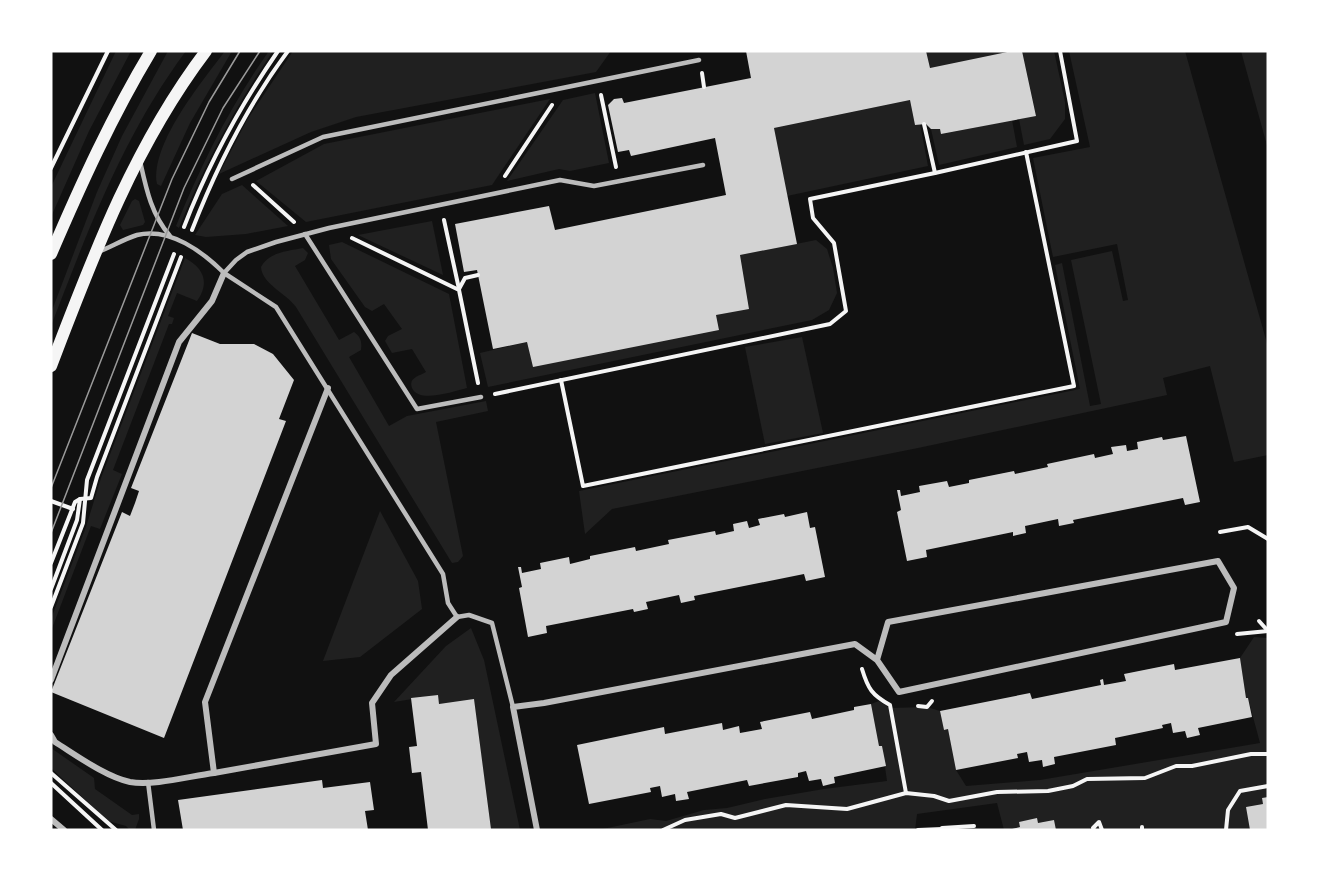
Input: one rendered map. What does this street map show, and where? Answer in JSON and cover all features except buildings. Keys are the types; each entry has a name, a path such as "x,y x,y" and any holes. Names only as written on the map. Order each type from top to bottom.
{"main road":[{"path":"51,254 80,187 126,92 151,51"},
{"path":"51,366 93,255 139,156 192,68 206,51"}],"street":[{"path":"51,680 179,342 212,301 225,273"},
{"path":"214,772 205,702 328,388"},
{"path":"537,830 513,707 855,644 877,660 899,692 1226,622 1234,588 1218,561 888,622 877,660"},
{"path":"51,735 55,742 129,782 148,782 214,772 376,744 372,703 391,675 457,617"},
{"path":"51,819 64,830"}],"lane":[{"path":"232,179 323,137 699,60"},
{"path":"139,156 150,203 161,224 172,238"},
{"path":"225,273 236,260 247,252 329,228 560,180 594,186 703,165"},
{"path":"93,255 137,235 157,234 172,238 199,252 225,273 276,307 443,574 448,603 457,617 469,615 492,623 513,707"},
{"path":"305,234 417,409 481,397"},
{"path":"148,782 154,830"}],"path":[{"path":"51,168 108,51"},
{"path":"183,231 228,130 278,51"},
{"path":"191,234 208,189 232,140 259,93 288,51"},
{"path":"441,205 481,397 830,324 846,311 834,243 813,218 810,199 1077,141 1060,51"},
{"path":"598,80 619,181"},
{"path":"494,194 563,87"},
{"path":"924,124 935,173"},
{"path":"561,380 583,486 1074,386 1026,152"},
{"path":"242,175 296,224"},
{"path":"329,228 459,290"},
{"path":"51,607 83,523 87,480 174,253"},
{"path":"51,563 75,502 91,498 182,256"},
{"path":"459,290 465,278 478,275"},
{"path":"51,589 79,512 80,499"},
{"path":"51,501 79,512"},
{"path":"1220,532 1248,527 1268,539"},
{"path":"1259,621 1268,631"},
{"path":"855,644 867,685 875,697 890,705 906,793"},
{"path":"663,830 685,820 721,814 735,818 786,805 847,809 906,793 934,796 949,801 966,800 997,792 1048,791 1073,786 1087,779 1145,778 1176,766 1192,766 1251,753 1268,754"},
{"path":"51,773 116,830"},
{"path":"51,783 102,830"},
{"path":"1226,830 1228,810 1240,791 1268,786"},
{"path":"1094,830 1099,822 1102,830"},
{"path":"918,830 974,826"}],"shaded area":[{"path":"116,51 131,51 89,131 51,217 51,187"},
{"path":"168,51 186,51 144,115 126,149 79,254 51,326 51,313 97,192 122,136"},
{"path":"225,51 232,51 190,123 161,186 157,184 157,168 169,133 192,96"},
{"path":"269,51 273,51 221,137 179,228 176,226 217,136"},
{"path":"293,51 611,51 596,72 356,117 311,132 219,174 247,120"},
{"path":"926,51 1012,51 930,68"},
{"path":"1022,51 1054,51 1065,102 1065,119 1050,139 1024,145 1019,119 1036,115"},
{"path":"1069,51 1185,51 1268,347 1268,455 1234,462 1210,366 1163,378 1167,395 918,448 612,509 585,534 579,491 1080,389 1055,265 1062,263 1090,406 1101,404 1071,260 1112,251 1123,301 1128,300 1117,244 1053,257 1033,158 1090,147"},
{"path":"1241,51 1268,51 1268,149"},
{"path":"595,93 609,163 570,171 559,169 507,181 563,100"},
{"path":"550,99 492,185 306,222 256,181 324,144"},
{"path":"910,100 915,125 920,124 928,166 787,196 774,128"},
{"path":"1012,120 1017,147 939,165 931,129 940,129 942,134"},
{"path":"242,185 288,226 246,234 206,237 195,235 222,194"},
{"path":"135,199 139,201 145,222 143,225 123,230 120,225"},
{"path":"432,221 443,275 358,235"},
{"path":"816,240 827,249 837,293 829,310 812,320 488,387 480,353 527,342 533,366 719,329 716,315 749,308 740,255"},
{"path":"342,242 449,294 467,388 429,396 416,393 412,388 412,382 426,372 412,349 392,353 385,341 388,336 402,329 384,304 372,311 365,307 331,259 329,245"},
{"path":"303,248 308,253 305,260 295,266 339,340 354,332 360,338 361,350 349,357 389,426 407,416 486,401 488,411 436,422 463,556 458,562 452,563 296,307 262,273 261,267 269,258 279,253"},
{"path":"185,258 201,271 204,282 201,294 197,301 177,293 168,316 174,318 172,324 169,324 113,470 122,474 100,529 91,526 51,631 51,619 86,527 101,478"},
{"path":"802,337 823,433 765,444 745,347"},
{"path":"380,511 418,581 422,609 360,657 323,661"},
{"path":"471,628 484,660 520,830 491,830 474,700 439,704 437,695 394,702 446,646"},
{"path":"1254,637 1268,638 1268,797 1262,798 1263,804 1246,807 1250,830 1056,830 1054,820 1038,823 1037,819 1019,822 1020,827 1004,830 997,803 917,814 915,830 598,830 650,819 666,821 704,810 727,808 765,799 887,781 882,746 879,746 871,704 879,701 890,708 927,707 940,711 944,730 948,729 956,770 966,786 1040,780 1260,743 1248,698 1246,698 1240,658"},
{"path":"51,748 94,778 95,789 132,815 139,814 135,830 108,821 51,768"}],"tram line":[{"path":"51,488 172,179 209,102 240,51"},
{"path":"51,533 184,188 223,108 260,51"}]}
